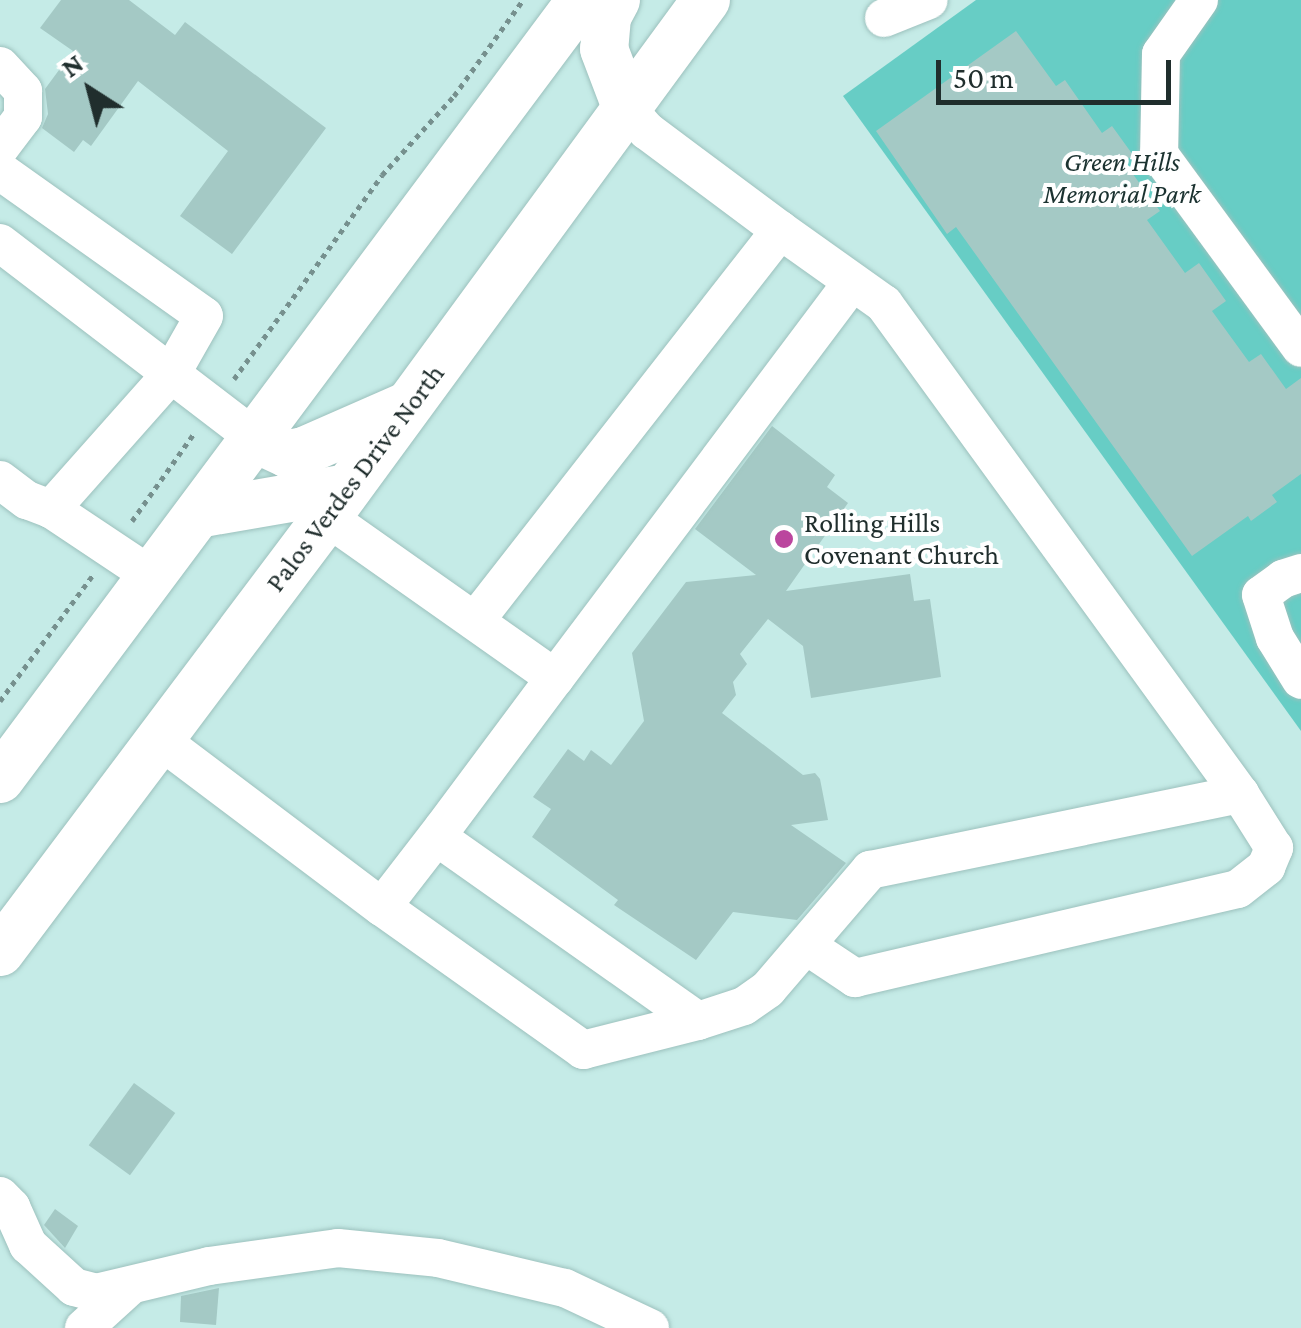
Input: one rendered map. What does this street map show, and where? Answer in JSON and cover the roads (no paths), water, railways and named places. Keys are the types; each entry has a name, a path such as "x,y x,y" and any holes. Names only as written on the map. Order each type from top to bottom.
{"main road":[{"path":"0,779 203,513 284,394 580,0"},
{"path":"616,0 606,17 604,49 626,108"},
{"name":"Palos Verdes Drive North","path":"0,952 411,404 706,0"},
{"path":"256,440 288,454 304,451 411,404"},
{"path":"203,513 338,502"}],"lane":[{"path":"884,18 929,0"},
{"path":"1199,0 1161,54 1159,154 1301,348"},
{"path":"0,66 23,91 24,117 0,148"},
{"path":"626,108 646,132 884,304 1240,794 1274,848 1254,881 1238,888 856,978 807,946"},
{"path":"0,171 204,316 171,374 51,509"},
{"path":"475,621 780,230"},
{"path":"0,243 256,440"},
{"path":"382,907 852,282"},
{"path":"0,480 153,577"},
{"path":"338,502 475,621 555,678"},
{"path":"1301,574 1284,579 1261,595 1275,638 1301,680"},
{"path":"160,740 382,907 583,1050 744,1006 768,988 807,946 848,890 870,870 1240,794"},
{"path":"437,837 698,1021"},
{"path":"0,1196 11,1208 28,1246 74,1287 96,1293 209,1266 338,1248 438,1258 565,1288 650,1328"},
{"path":"84,1328 130,1286"}],"place":[{"name":"Rolling Hills Covenant Church","path":"784,539"}],"park label":[{"name":"Green Hills Memorial Park","path":"1122,178"}]}
